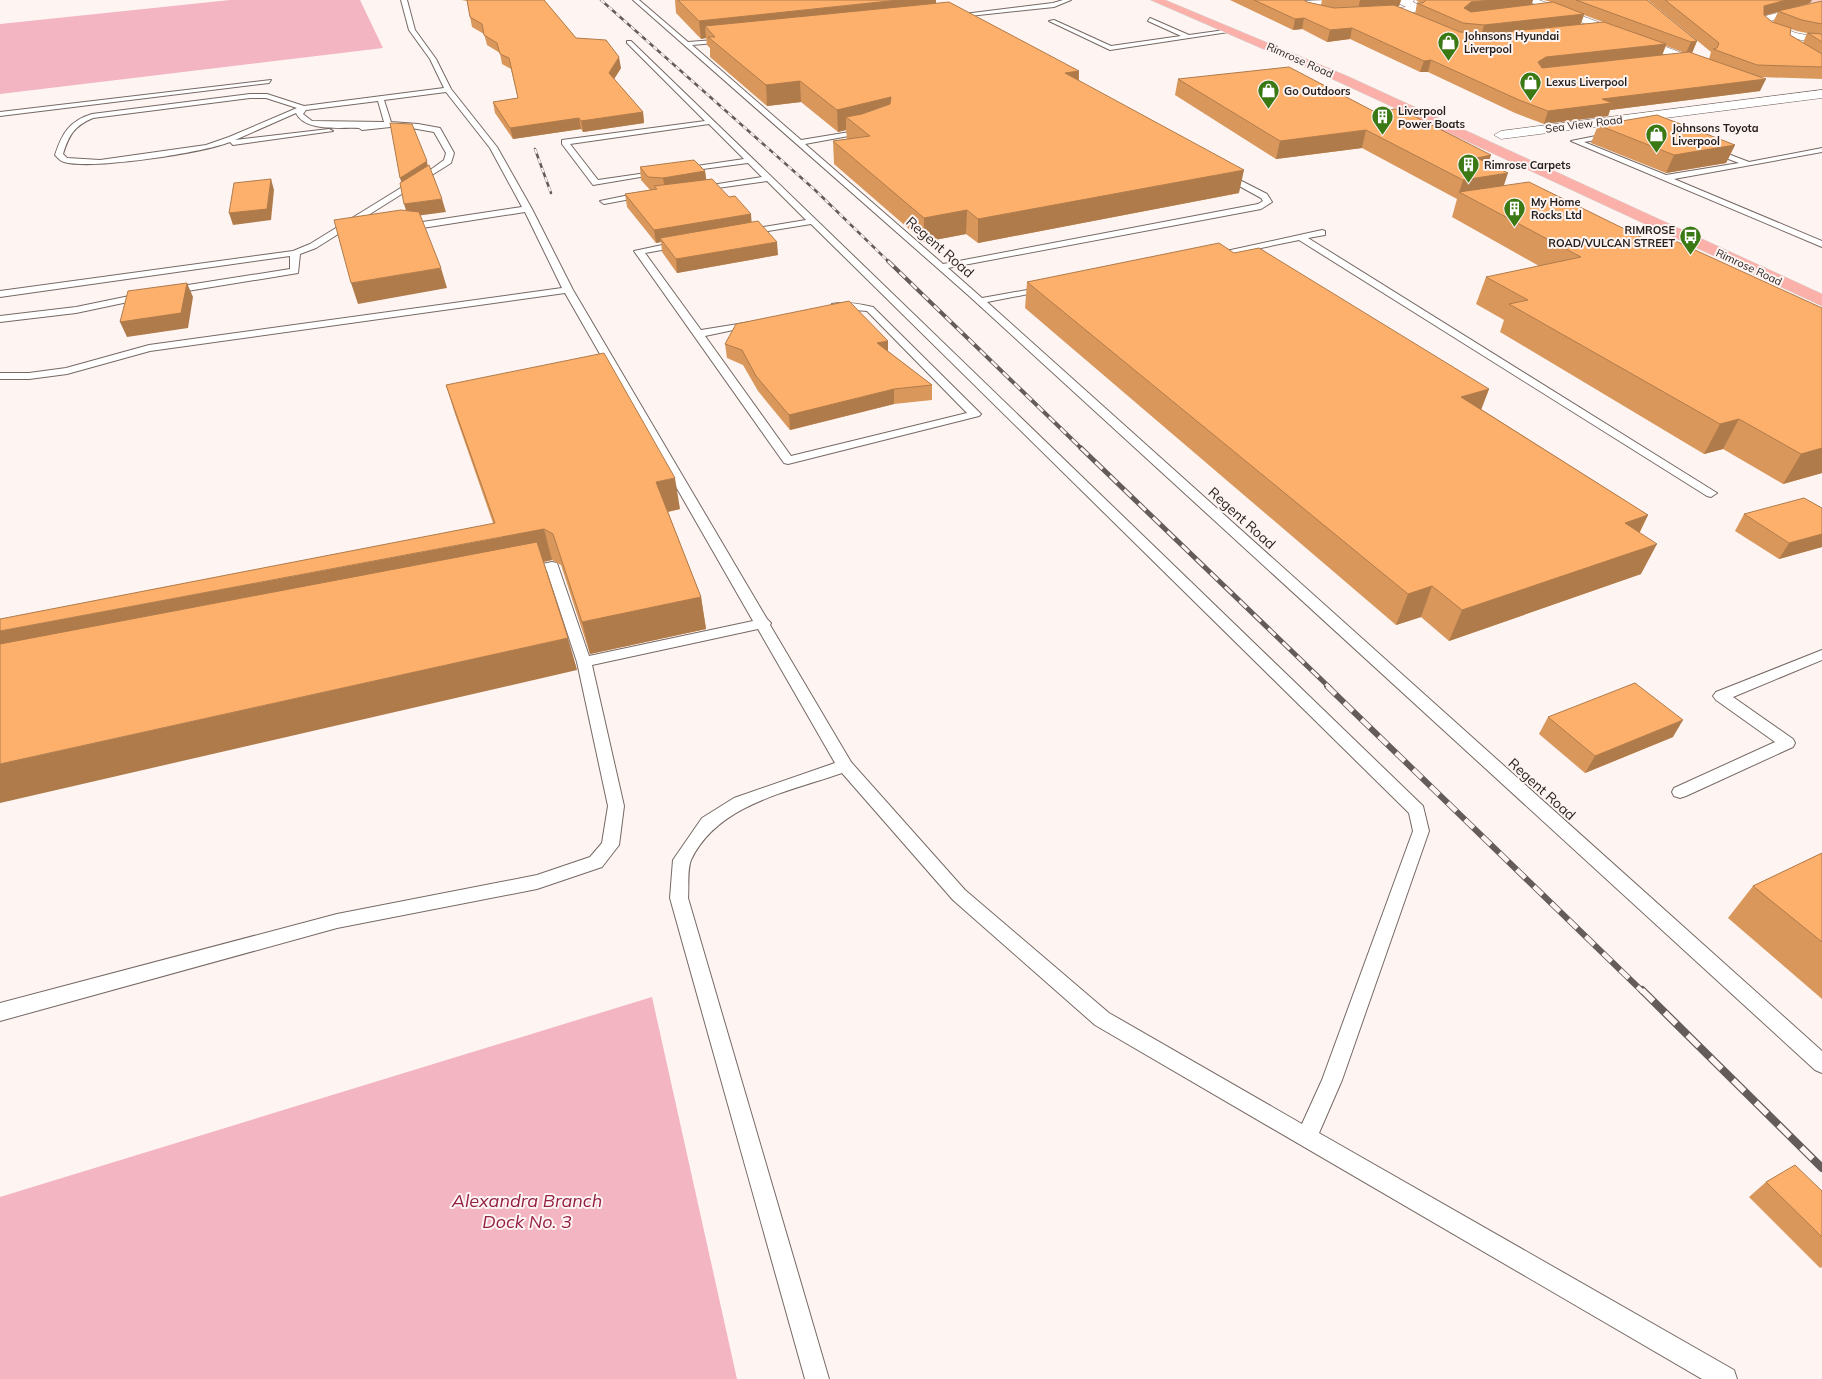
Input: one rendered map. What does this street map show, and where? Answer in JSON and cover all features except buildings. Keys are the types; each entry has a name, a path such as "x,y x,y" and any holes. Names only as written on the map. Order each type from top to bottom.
{"highway":[{"name":"Rimrose Road","path":"1156,0 1343,79 1822,301"},
{"name":"Rimrose Road","path":"1188,0 1424,101"},
{"path":"1497,133 1528,147"}],"main road":[{"path":"1816,0 1822,0"}],"street":[{"path":"1408,0 1402,1 1419,8 1388,12 1425,25"},
{"path":"1530,0 1721,72"},
{"path":"1816,0 1821,6 1765,19 1765,24 1802,45 1822,41"},
{"path":"1327,18 1298,4 1331,1"},
{"path":"1524,11 1551,8"},
{"path":"1573,30 1601,28"},
{"path":"1657,62 1707,56"},
{"path":"1777,91 1822,108"},
{"name":"Sea View Road","path":"1497,133 1637,120 1668,114 1800,99 1822,94"},
{"name":"Sea View Road","path":"1668,114 1686,122"}],"lane":[{"path":"404,0 412,30 433,58 448,90 493,147 528,209 568,290 764,623 845,766 959,895 1102,1019 1725,1379"},
{"name":"Regent Road","path":"636,0 980,302 1822,1064"},
{"path":"945,16 1054,5 1068,0"},
{"path":"1150,20 1189,37"},
{"path":"1052,21 1110,48 1232,31"},
{"path":"686,44 738,38"},
{"path":"629,42 1417,810 1421,830 1332,1080 1307,1137"},
{"path":"0,114 269,81"},
{"path":"222,144 304,108 448,90"},
{"path":"0,294 295,253 313,246 448,161 450,153 437,130 406,124 388,124 222,144 100,162 65,160 59,155 68,129 75,122 112,112 250,96 267,96 304,108"},
{"path":"380,97 388,124"},
{"path":"304,108 299,114 310,123 372,126"},
{"path":"711,122 565,142 596,183 750,160"},
{"path":"798,143 870,129"},
{"path":"1624,133 1575,141 1822,244"},
{"path":"1698,144 1748,164"},
{"path":"1665,178 1822,150"},
{"path":"941,268 1262,206 1268,202 1264,196 1213,169"},
{"path":"693,190 769,178"},
{"path":"604,201 656,194"},
{"path":"462,230 412,225 528,209"},
{"path":"354,220 372,222"},
{"path":"736,234 813,221"},
{"path":"1204,257 1322,233"},
{"path":"1300,238 1711,493"},
{"path":"697,241 639,251 788,460 975,414 870,309 856,306 828,308"},
{"path":"0,319 76,310 156,294 295,271 295,253"},
{"path":"980,302 1060,286"},
{"path":"0,376 67,371 149,348 568,290"},
{"path":"698,334 763,321"},
{"path":"0,1012 337,921 537,882 596,862 610,845 616,821 616,806 584,662 552,566 514,574"},
{"path":"584,662 764,623"},
{"path":"1680,792 1787,743 1721,696 1822,655"},
{"path":"817,1379 679,898 682,860 708,823 740,802 845,766"}],"water":[{"path":"230,0 360,0 383,48 0,94 0,24"},
{"name":"Alexandra Branch Dock No. 3","path":"652,997 737,1379 0,1379 0,1197"}],"railway":[{"path":"601,0 815,190 889,262"},
{"path":"535,149 551,193"},
{"path":"888,261 1082,449"},
{"path":"1081,448 1329,687"},
{"path":"1327,686 1643,992"},
{"path":"1642,990 1822,1168"}],"place":[{"name":"Johnsons Hyundai Liverpool","path":"1448,61"},
{"name":"Lexus Liverpool","path":"1530,101"},
{"name":"Go Outdoors","path":"1268,110"},
{"name":"Liverpool Power Boats","path":"1382,136"},
{"name":"Johnsons Toyota Liverpool","path":"1656,153"},
{"name":"Rimrose Carpets","path":"1468,184"},
{"name":"My Home Rocks Ltd","path":"1515,227"},
{"name":"RIMROSE ROAD/VULCAN STREET","path":"1691,255"}]}
